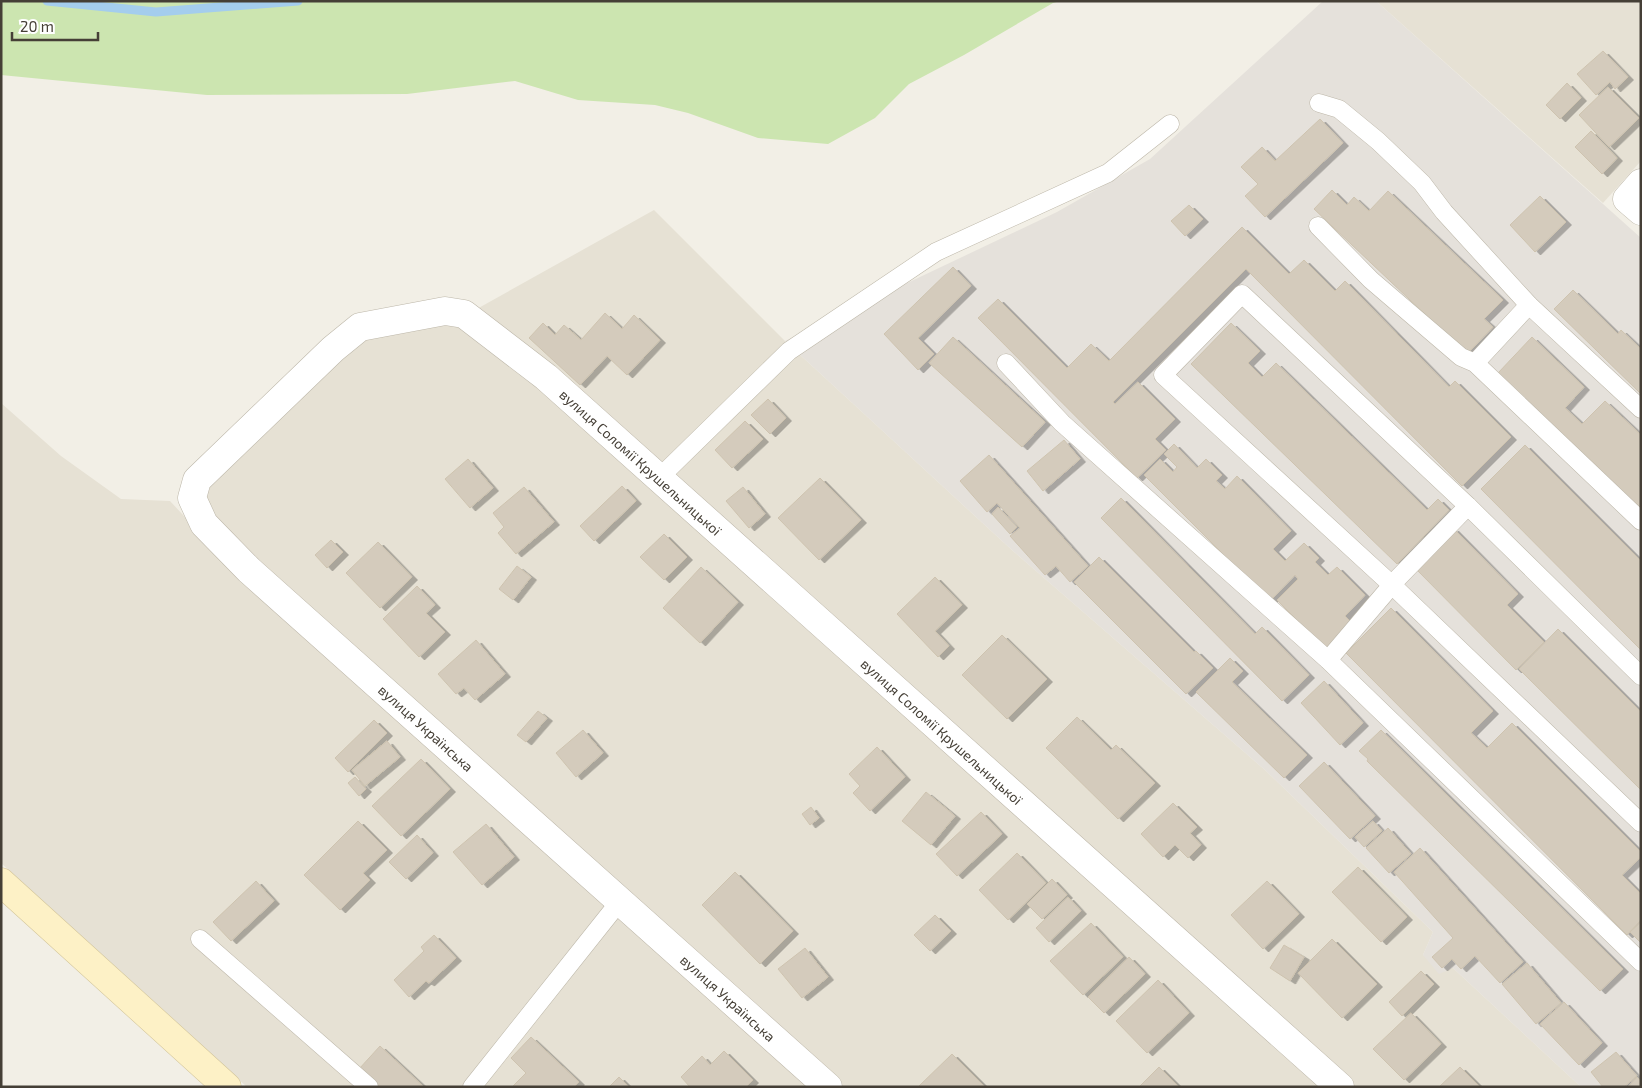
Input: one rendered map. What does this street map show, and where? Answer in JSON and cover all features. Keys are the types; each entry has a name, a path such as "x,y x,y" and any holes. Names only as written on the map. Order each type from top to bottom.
{"main road":[{"path":"1,882 227,1087"}],"street":[{"name":"вулиця Українська","path":"546,378 464,314 445,311 360,327 333,348 197,480 192,498 204,524 249,570 828,1087"},
{"name":"вулиця Соломії Крушельницької","path":"546,378 1340,1087"}],"lane":[{"path":"1319,103 1339,109 1378,141 1422,183 1444,212 1529,304 1641,409"},
{"path":"659,478 789,351 936,252 1108,173 1170,124"},
{"path":"1318,226 1371,280 1461,357 1475,363 1641,521"},
{"path":"1641,676 1468,506 1242,294 1163,375 1392,585 1641,823"},
{"path":"1475,363 1529,304"},
{"path":"1006,363 1062,423 1328,660 1641,962"},
{"path":"1328,660 1392,585 1468,506"},
{"path":"472,1087 620,901"},
{"path":"200,939 369,1087"}],"shaded area":[{"path":"1323,1 1376,1 1641,238 1641,1087 1581,1087 1453,968 1439,974 1423,955 1433,932 1265,770 1013,551 785,341 1057,212 1150,159"},
{"path":"1376,1 1641,1 1641,161 1603,203"},
{"path":"654,210 785,341 1013,551 1265,770 1433,932 1423,955 1453,968 1581,1087 1348,1087 475,310"},
{"path":"445,323 459,325 538,387 1322,1087 844,1087 236,545 200,497 205,487 340,358 365,338"},
{"path":"1,403 61,456 121,499 170,501 224,559 813,1087 247,1087 1,863"}],"green space":[{"path":"1,1 1060,1 1053,3 964,55 909,84 875,118 828,144 758,138 688,113 655,105 578,100 515,81 407,94 207,95 1,75"}],"building":[{"path":"1603,51 1628,77 1615,89 1610,82 1596,95 1577,74"},
{"path":"1567,83 1581,98 1560,119 1546,105"},
{"path":"1608,87 1639,118 1609,147 1579,115"},
{"path":"1320,119 1343,143 1265,217 1245,196 1258,184 1241,167 1262,147 1275,161"},
{"path":"1591,131 1617,158 1602,174 1575,147"},
{"path":"1332,190 1347,205 1354,197 1369,211 1388,191 1503,300 1484,319 1493,327 1467,354 1314,209"},
{"path":"1540,196 1566,222 1535,252 1510,225"},
{"path":"1189,205 1203,219 1185,236 1171,221"},
{"path":"1242,227 1289,274 1304,260 1335,291 1345,281 1449,387 1455,381 1511,437 1462,486 1246,269 1113,402 1115,404 1138,382 1175,419 1155,439 1166,450 1137,478 978,318 998,299 1067,368 1091,344 1109,361"},
{"path":"953,267 971,286 918,338 934,354 918,370 884,334"},
{"path":"1573,290 1618,334 1621,330 1641,349 1641,394 1554,309"},
{"path":"605,313 622,329 634,315 660,340 627,375 607,356 580,385 529,338 543,323 555,335 564,325 581,340"},
{"path":"1231,323 1260,351 1248,363 1262,377 1276,363 1427,510 1438,499 1449,510 1397,564 1191,364"},
{"path":"953,337 1045,422 1022,447 929,363"},
{"path":"1532,337 1584,387 1565,408 1582,424 1605,401 1641,435 1641,511 1498,373"},
{"path":"768,399 786,418 770,434 751,415"},
{"path":"745,421 763,439 732,468 715,450"},
{"path":"1064,440 1080,459 1043,491 1027,471"},
{"path":"1174,444 1197,468 1206,459 1222,475 1216,481 1225,489 1237,476 1291,531 1273,549 1285,561 1304,543 1319,558 1315,562 1328,575 1337,567 1365,595 1345,616 1354,625 1328,651 1277,600 1298,579 1295,575 1270,601 1144,475 1160,459 1173,472 1177,467 1164,454"},
{"path":"1525,445 1641,561 1641,650 1481,489"},
{"path":"989,455 1088,566 1070,582 1056,566 1045,575 1010,536 1020,528 997,503 987,512 960,481"},
{"path":"468,459 493,488 470,508 445,479"},
{"path":"820,478 861,520 819,560 778,518"},
{"path":"622,486 636,501 594,541 580,526"},
{"path":"524,487 554,522 516,554 498,533 504,527 493,513"},
{"path":"743,487 765,514 749,528 726,501"},
{"path":"1121,498 1255,634 1262,627 1309,675 1282,701 1101,518"},
{"path":"998,507 1017,527 1010,534 992,514"},
{"path":"1453,528 1518,594 1507,605 1544,642 1516,670 1414,567"},
{"path":"664,534 687,557 664,580 640,557"},
{"path":"331,540 343,552 327,568 315,555"},
{"path":"378,542 412,577 380,608 346,573"},
{"path":"1099,557 1194,652 1196,651 1213,668 1186,694 1074,582"},
{"path":"517,566 531,577 513,600 499,589"},
{"path":"701,567 738,602 700,643 663,608"},
{"path":"935,577 962,605 935,631 949,646 938,657 897,614"},
{"path":"417,586 435,605 426,613 445,632 419,657 383,619"},
{"path":"1391,608 1493,711 1471,733 1487,748 1512,723 1641,852 1641,857 1622,875 1641,894 1641,920 1627,935 1346,653"},
{"path":"1558,629 1641,712 1641,790 1519,669"},
{"path":"1002,635 1047,679 1007,719 962,675"},
{"path":"476,640 505,674 475,700 464,688 456,694 438,674"},
{"path":"1230,658 1243,671 1232,682 1307,755 1284,778 1196,692"},
{"path":"1324,681 1363,723 1340,745 1301,703"},
{"path":"538,711 547,718 526,742 517,735"},
{"path":"1077,717 1111,750 1116,745 1155,783 1118,819 1046,748"},
{"path":"374,720 387,733 348,772 335,758"},
{"path":"583,730 603,753 576,777 556,753"},
{"path":"1381,730 1623,969 1600,991 1367,761 1368,759 1359,751"},
{"path":"387,741 400,757 365,786 352,770"},
{"path":"877,747 905,777 870,811 853,793 860,786 849,774"},
{"path":"421,759 450,789 401,836 372,806"},
{"path":"1324,762 1375,816 1350,839 1299,786"},
{"path":"355,777 366,789 359,796 348,783"},
{"path":"926,792 955,816 931,845 902,821"},
{"path":"1173,803 1197,827 1190,833 1201,845 1188,858 1175,845 1163,857 1141,834"},
{"path":"811,807 819,818 810,825 802,814"},
{"path":"981,812 1002,834 957,876 936,854"},
{"path":"358,821 387,850 363,873 370,880 340,910 304,875"},
{"path":"1373,821 1382,831 1364,847 1355,837"},
{"path":"486,824 514,857 482,885 453,852"},
{"path":"1388,828 1411,854 1389,873 1366,848"},
{"path":"417,835 433,853 406,879 389,862"},
{"path":"1420,848 1523,962 1500,983 1475,956 1461,969 1452,959 1442,968 1432,957 1453,938 1394,872"},
{"path":"1017,853 1046,883 1008,920 979,890"},
{"path":"1358,867 1407,917 1381,942 1332,892"},
{"path":"735,872 793,931 760,964 702,905"},
{"path":"1052,879 1067,895 1042,919 1027,904"},
{"path":"256,881 274,901 231,941 213,922"},
{"path":"1267,881 1299,914 1263,949 1231,915"},
{"path":"1068,897 1081,911 1049,942 1036,928"},
{"path":"935,915 951,931 930,951 914,935"},
{"path":"1641,922 1641,943 1630,932"},
{"path":"1091,923 1123,957 1083,995 1050,961"},
{"path":"434,935 456,958 429,983 426,981 409,997 394,980 424,951 421,947"},
{"path":"1332,939 1377,984 1342,1018 1298,973"},
{"path":"1284,945 1304,957 1290,981 1270,968"},
{"path":"805,948 828,977 802,998 778,969"},
{"path":"1129,957 1145,974 1104,1013 1088,997"},
{"path":"1527,963 1561,1003 1536,1024 1502,984"},
{"path":"1421,971 1434,984 1402,1016 1389,1002"},
{"path":"1158,980 1189,1013 1147,1053 1116,1021"},
{"path":"1564,1002 1602,1043 1579,1065 1540,1024"},
{"path":"1411,1013 1441,1044 1404,1080 1373,1049"},
{"path":"531,1037 579,1082 574,1087 513,1086 526,1073 511,1058"},
{"path":"380,1046 424,1087 378,1087 359,1069"},
{"path":"724,1051 753,1080 746,1087 690,1087 681,1077 702,1056 710,1065"},
{"path":"1616,1052 1637,1076 1624,1087 1603,1087 1591,1072"},
{"path":"952,1054 985,1087 918,1087"},
{"path":"1159,1067 1179,1087 1139,1087"},
{"path":"1460,1067 1480,1087 1439,1087"},
{"path":"619,1077 629,1087 609,1087"},
{"path":"1637,1077 1641,1081 1641,1087 1628,1087"}],"waterway":[{"path":"47,1 156,12 298,1"}]}
